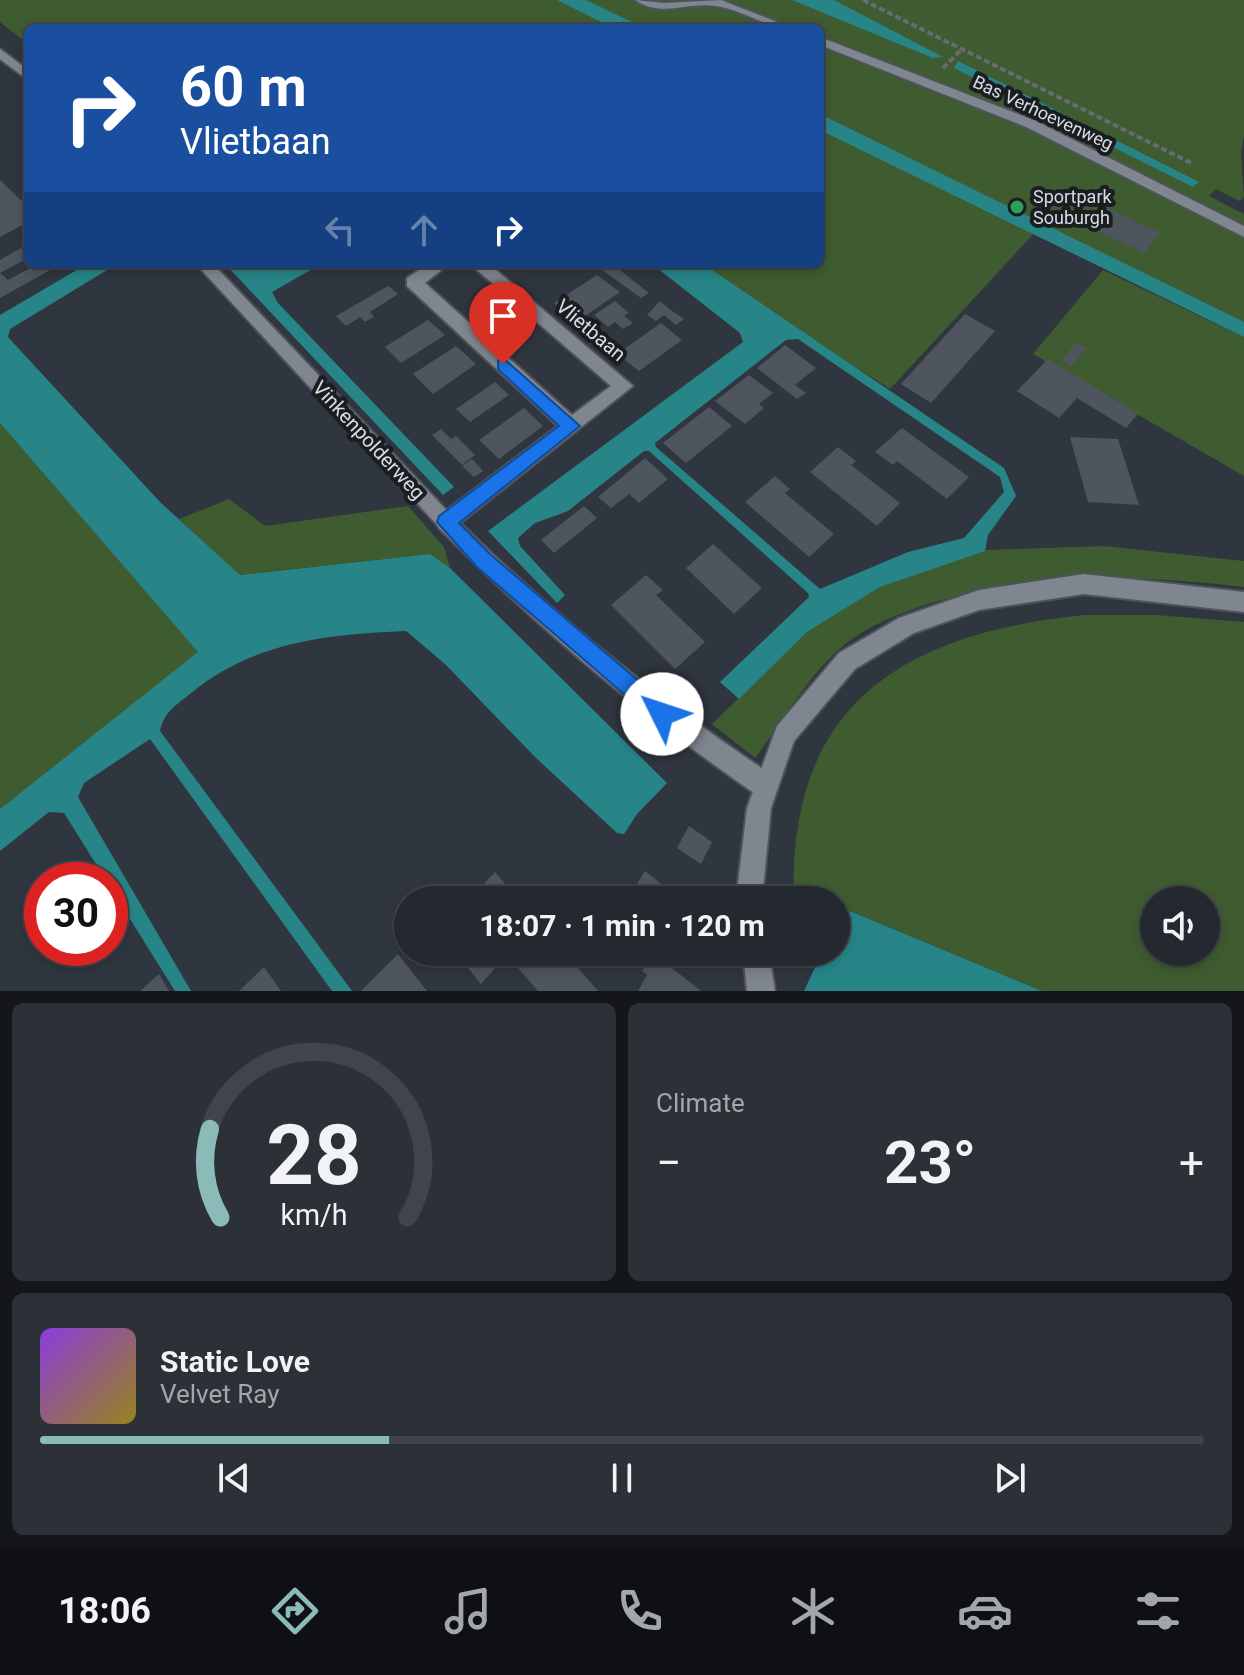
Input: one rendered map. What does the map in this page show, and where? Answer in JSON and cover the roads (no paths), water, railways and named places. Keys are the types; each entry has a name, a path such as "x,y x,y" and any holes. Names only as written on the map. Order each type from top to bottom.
{"street":[{"path":"435,268 413,282 571,426"},
{"name":"Vlietbaan","path":"446,522 624,386 483,268"},
{"name":"Vinkenpolderweg","path":"446,522 484,561 684,733 766,786"},
{"path":"751,886 759,808 785,734 847,661 907,625 979,600 1084,584 1244,602"},
{"path":"758,966 761,991"}],"lane":[{"path":"641,0 663,7 716,2 776,24"},
{"name":"Bas Verhoevenweg","path":"824,43 1031,124 1244,232"},
{"path":"0,53 24,73"},
{"name":"Vinkenpolderweg","path":"208,268 446,522"}],"water":[{"path":"557,0 586,0 636,24 605,24"},
{"path":"792,0 834,0 943,57 933,58"},
{"path":"958,61 1199,182 1193,187 954,68"},
{"path":"824,116 1244,322 1244,337 824,132"},
{"path":"80,268 110,268 10,329 8,337 160,502 240,575 430,554 450,568 667,783 637,814 624,834 617,833 535,757 445,664 406,631 348,635 292,644 239,663 214,676 175,706 160,731 352,991 332,991 150,739 84,783 78,797 116,862 95,862 64,813 49,812 0,851 0,809 198,652 0,423 0,315"},
{"path":"229,268 314,268 272,292 278,303 454,487 443,495"},
{"path":"657,268 709,268 1004,468 1016,496 988,535 985,551 880,587 807,632 739,699 720,682 809,597 808,593 649,451 644,451 568,511 535,523 518,538 520,546 565,595 557,603 488,531 743,342 740,333","holes":["798,339 1000,477 1004,492 964,538 908,552 820,589 655,443 786,340"]},
{"path":"128,883 191,991 175,991 128,916"},
{"path":"850,911 1042,991 804,991 816,966 850,966"}],"place":[{"name":"Sportpark Souburgh","path":"1017,207"}]}
